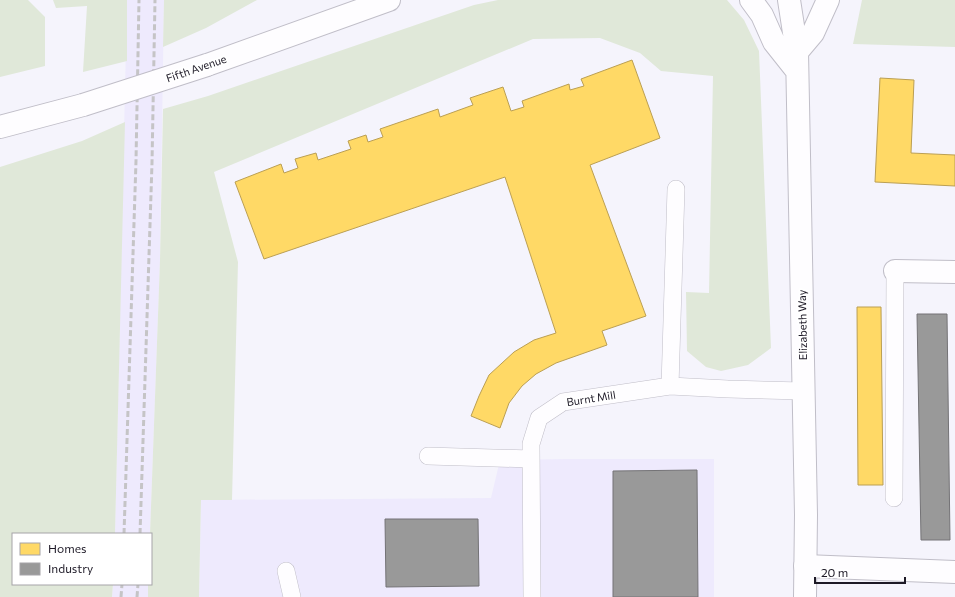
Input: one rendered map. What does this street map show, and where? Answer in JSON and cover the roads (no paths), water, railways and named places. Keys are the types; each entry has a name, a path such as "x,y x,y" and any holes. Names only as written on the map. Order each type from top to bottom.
{"main road":[{"name":"Fifth Avenue","path":"0,127 83,105 207,64 388,0"},
{"path":"751,0 762,15 774,42 797,62 828,0"},
{"name":"Elizabeth Way","path":"789,0 797,62 806,515 805,597"},
{"path":"895,271 955,272"},
{"path":"805,566 955,572"}],"lane":[{"path":"670,386 676,189"},
{"path":"894,498 895,271"},
{"name":"Burnt Mill","path":"532,597 531,444 539,418 563,402 670,386 803,391"},
{"path":"428,456 531,459"},
{"path":"286,571 292,597"}],"railway":[{"path":"124,533 136,161 139,0"},
{"path":"140,533 152,163 155,0"},
{"path":"121,597 122,585"},
{"path":"137,597 138,585"}]}
